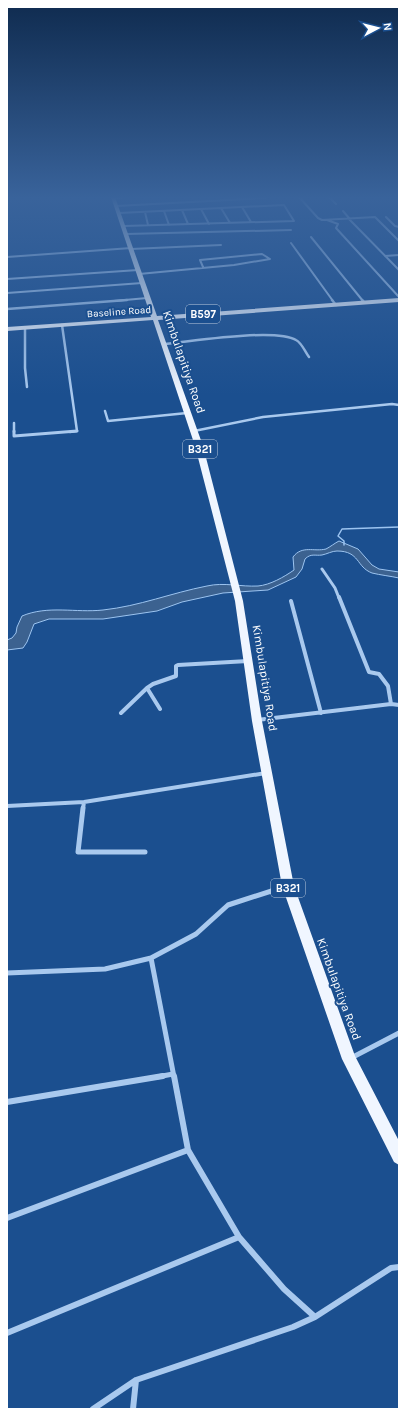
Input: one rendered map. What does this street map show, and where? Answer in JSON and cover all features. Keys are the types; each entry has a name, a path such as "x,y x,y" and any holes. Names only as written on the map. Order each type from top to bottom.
{"main road":[{"name":"Kimbulapitiya Road","path":"136,263 194,431 235,584 239,601 257,720 288,886 349,1059 398,1151"},
{"name":"Baseline Road","path":"7,329 336,305 399,298"}],"street":[{"path":"201,263 203,267"},
{"path":"7,279 139,272 246,263"},
{"path":"306,263 336,305"},
{"path":"332,263 364,302"},
{"path":"368,263 399,298"},
{"path":"7,293 142,282"},
{"path":"7,309 147,298"},
{"path":"14,422 14,436 77,431 62,325"},
{"path":"25,328 25,368 27,387"},
{"path":"165,344 253,336 284,336 296,340 309,357"},
{"path":"194,431 263,417 292,413 392,404 399,405"},
{"path":"105,412 108,421 187,413"},
{"path":"322,569 335,588 369,672 379,674 388,686 391,704"},
{"path":"290,601 321,713"},
{"path":"121,713 147,688 153,684 176,676 176,666 178,665 248,661"},
{"path":"147,688 160,709"},
{"path":"257,720 391,704 399,705"},
{"path":"7,806 84,802 267,773"},
{"path":"84,802 78,852 145,852"},
{"path":"7,973 105,969 151,958 196,934 228,906 288,886"},
{"path":"151,958 188,1150 239,1237 284,1289 315,1317"},
{"path":"349,1059 399,1033"},
{"path":"7,1102 173,1074"},
{"path":"7,1218 188,1150"},
{"path":"7,1333 239,1237"},
{"path":"93,1409 136,1380 293,1327 315,1317 391,1268 399,1267"},
{"path":"133,1409 136,1380"}],"water":[{"path":"339,541 358,549 372,565 379,569 399,572 399,578 372,573 363,567 354,556 344,552 335,551 322,555 311,555 305,559 302,569 296,577 268,590 223,593 182,602 157,611 103,619 49,619 34,624 23,648 7,650 7,640 12,638 16,633 22,616 52,610 93,611 117,608 213,585 263,585 277,580 294,570 293,557 300,551 326,549"}],"waterway":[{"path":"344,545 344,541 338,536 342,529 399,527"}]}
